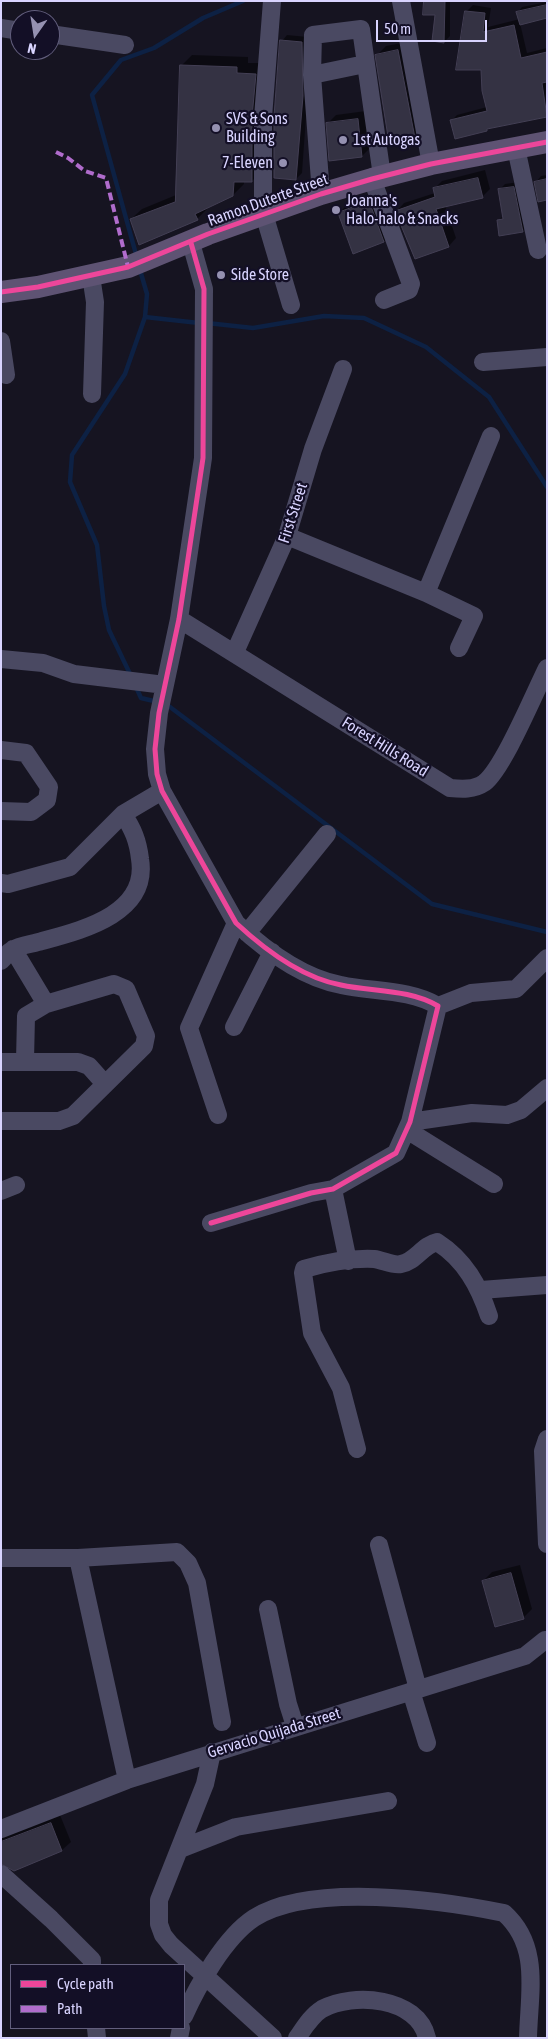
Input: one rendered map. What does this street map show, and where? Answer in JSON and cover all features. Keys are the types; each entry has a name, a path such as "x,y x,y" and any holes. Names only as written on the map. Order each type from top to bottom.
{"main road":[{"name":"Ramon Duterte Street","path":"1,292 91,276 132,266 264,214 321,194 377,178 431,164 547,142"}],"street":[{"path":"272,1 263,117 264,214 292,305"},
{"path":"401,1 431,164"},
{"path":"321,194 312,75 314,35 361,29 377,178 411,284 409,290 384,300"},
{"path":"60,35 125,45"},
{"path":"312,75 365,64"},
{"path":"516,148 538,250"},
{"path":"191,243 204,289 203,458 178,619 159,713 155,749 157,774 162,791 241,928 272,952 309,974 339,985 424,998 438,1006"},
{"path":"91,276 95,302 92,394"},
{"path":"1,341 6,375"},
{"path":"483,362 547,357"},
{"name":"First Street","path":"235,652 287,536 313,449 343,369"},
{"path":"426,593 491,436"},
{"path":"287,536 426,593 474,616 459,648"},
{"name":"Forest Hills Road","path":"178,619 235,652 450,788 464,789 483,784 496,771 547,668"},
{"path":"1,659 43,663 74,674 132,681 164,688"},
{"path":"1,750 26,753 49,787 47,800 31,812 1,811"},
{"path":"1,883 8,884 70,867 123,814 162,791"},
{"path":"46,1004 7,955 86,929 105,920 122,908 139,887 142,869 138,842 133,828 123,814"},
{"path":"218,1115 189,1028 241,928 327,834"},
{"path":"234,1027 272,952"},
{"path":"438,1006 471,993 516,989 547,958"},
{"path":"1,1121 59,1121 72,1116 144,1046 146,1036 126,989 114,984 46,1004 26,1016 24,1061"},
{"path":"211,1223 311,1193 333,1189 396,1153 409,1126 438,1006"},
{"path":"1,1062 78,1062 89,1066 105,1084"},
{"path":"409,1126 472,1113 507,1115 521,1110 547,1088"},
{"path":"409,1126 494,1184"},
{"path":"333,1189 348,1261"},
{"path":"357,1449 341,1388 312,1333 302,1274 304,1269 348,1261 375,1259 400,1265 408,1262 430,1244 437,1242 450,1250 481,1290 488,1316"},
{"path":"481,1290 547,1285"},
{"path":"547,1438 543,1450 547,1544"},
{"path":"379,1545 427,1743"},
{"path":"1,1558 78,1558 177,1552 188,1563 197,1583 222,1722"},
{"path":"78,1558 127,1780"},
{"path":"268,1609 288,1704 295,1726"},
{"name":"Gervacio Quijada Street","path":"1,1829 127,1780 295,1726 525,1656 546,1638"},
{"path":"212,1752 209,1773 159,1900 159,1924 171,1945 273,2038"},
{"path":"180,1849 236,1827 388,1801"},
{"path":"1,1874 58,1926 92,1960 92,1964"},
{"path":"185,2014 205,1974 253,1919 267,1911 297,1904 332,1897 360,1895 494,1911 504,1913 516,1923 530,1956 528,2038"},
{"path":"297,2038 316,2013 325,2008 350,2002 382,2001 394,2003 409,2010 422,2024 427,2038"}],"building":[{"path":"424,1 445,1 444,43 432,41 435,15 423,15"},
{"path":"547,5 547,18 520,25 516,12"},
{"path":"465,11 485,13 483,32 514,25 521,58 547,52 547,82 542,83 547,117 487,129 487,131 455,139 450,120 487,111 482,91 481,70 456,70"},
{"path":"280,40 302,42 303,96 296,180 274,178 274,117"},
{"path":"398,50 415,138 389,143 375,55"},
{"name":"SVS & Sons Building","path":"180,65 237,67 237,73 256,74 252,117 252,182 234,182 233,196 195,214 198,220 139,245 130,219 175,202"},
{"name":"1st Autogas","path":"358,119 362,157 329,161 326,123"},
{"path":"478,178 483,198 436,209 449,247 415,259 395,211 435,197 433,188"},
{"path":"547,179 547,200 538,202 534,182"},
{"path":"514,187 523,232 499,236 497,220 503,219 498,189"},
{"path":"369,201 384,242 353,254 338,213"},
{"path":"511,1573 524,1619 495,1627 482,1581"},
{"path":"51,1823 62,1851 14,1871 1,1864 1,1842"}],"waterway":[{"path":"137,258 92,95 121,60 154,48 203,18 243,1"},
{"path":"131,676 109,630 104,606 97,545 70,482 72,455 125,374 145,317 147,294 140,270"},
{"path":"207,323 253,328 324,316 364,318 426,347 489,397 547,487"},
{"path":"145,317 199,323"},
{"path":"136,687 141,698 158,702"},
{"path":"166,704 432,904 547,932"}],"marked path":[{"path":"56,152 68,158 85,171 106,178 128,267"}],"cycle path":[{"path":"1,292 38,287 128,267 208,234 321,194 372,179 431,164 547,142"},
{"path":"191,243 204,289 203,458 179,619 159,713 155,749 157,774 162,791 236,923 259,943 285,961 312,976 341,985 403,994 438,1006 410,1122 396,1153 333,1189 311,1193 211,1223"}],"place":[{"name":"SVS & Sons Building","path":"216,128"},
{"name":"1st Autogas","path":"343,140"},
{"name":"7-Eleven","path":"283,163"},
{"name":"Joanna's Halo-halo & Snacks","path":"336,210"},
{"name":"Side Store","path":"221,275"}]}
